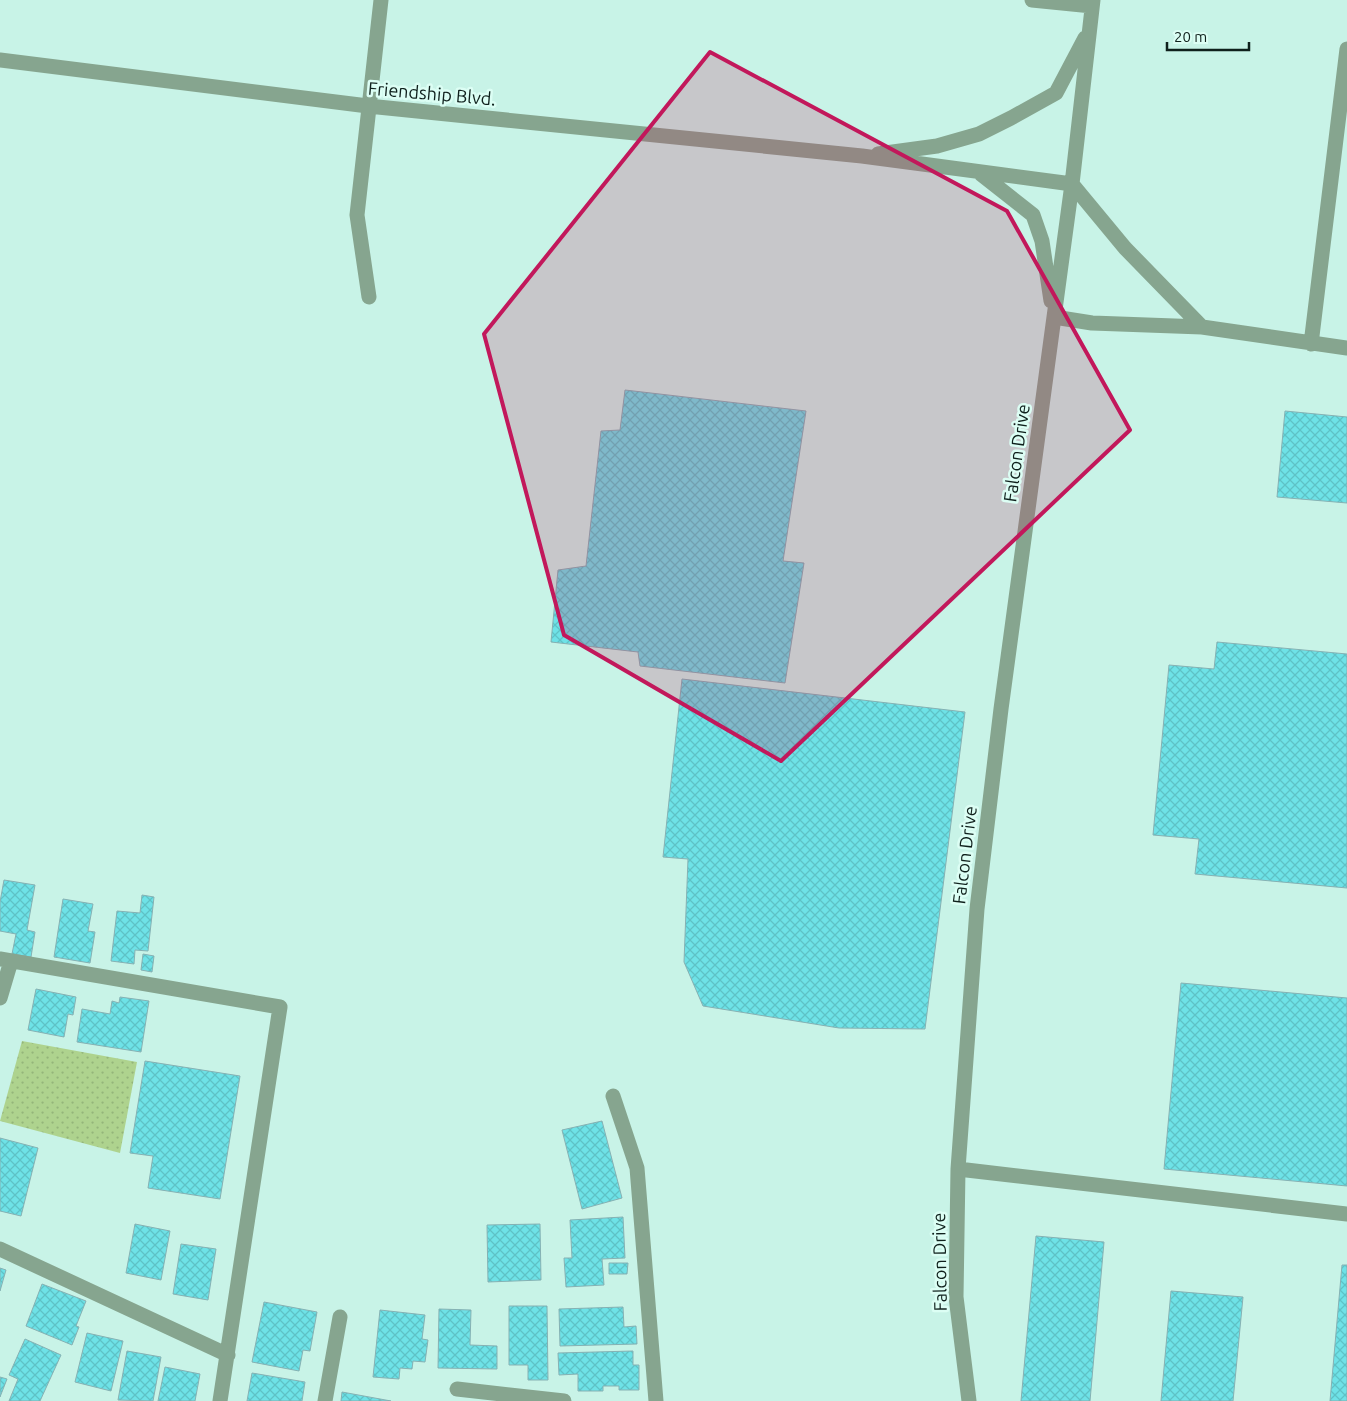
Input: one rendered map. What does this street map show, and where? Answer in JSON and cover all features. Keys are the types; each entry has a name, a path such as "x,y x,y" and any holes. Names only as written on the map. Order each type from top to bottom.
{"street":[{"path":"369,297 357,215 381,0"},
{"path":"1032,0 1092,3 1072,184 1125,248 1202,327"},
{"name":"Friendship Blvd.","path":"862,156 937,146 979,134 1011,118 1056,93 1089,30"},
{"path":"1311,344 1347,49"},
{"name":"Friendship Blvd.","path":"0,60 368,106 862,156 981,174 1072,184"},
{"name":"Friendship Blvd.","path":"981,174 1033,215 1042,241 1054,317"},
{"name":"Falcon Drive","path":"969,1401 956,1297 958,1169 977,909 1072,184"},
{"path":"1054,317 1092,323 1202,327 1347,348"},
{"path":"0,998 6,960 280,1007 220,1401"},
{"path":"614,1096 637,1168 656,1401"},
{"path":"958,1169 1347,1214"},
{"path":"0,1249 228,1354"},
{"path":"325,1401 340,1317"},
{"path":"457,1389 564,1401"}],"highlighted area":[{"path":"710,52 1007,211 1130,430 781,761 564,635 484,334"}],"green space":[{"path":"22,1041 137,1062 120,1153 0,1121"}],"building":[{"path":"625,390 806,411 783,561 804,563 785,683 640,666 638,652 551,642 558,570 586,566 601,431 620,430"},
{"path":"1285,411 1347,417 1347,503 1277,497"},
{"path":"1217,642 1347,654 1347,888 1195,874 1199,839 1153,835 1169,665 1214,669"},
{"path":"682,679 965,712 925,1029 839,1028 703,1006 684,962 688,859 663,857"},
{"path":"4,880 35,885 27,930 35,932 31,957 12,954 16,934 0,931 0,902"},
{"path":"142,895 154,897 148,951 135,950 134,964 111,961 117,911 140,913"},
{"path":"63,899 93,904 88,931 95,932 90,963 54,957"},
{"path":"143,954 154,956 152,972 141,970"},
{"path":"1181,983 1347,998 1347,1186 1164,1169"},
{"path":"36,989 76,997 73,1015 68,1014 64,1037 28,1030"},
{"path":"120,997 149,1001 141,1052 77,1042 82,1009 110,1014 112,1001 119,1003"},
{"path":"145,1061 240,1076 220,1199 148,1188 153,1156 130,1153"},
{"path":"602,1121 622,1198 582,1209 562,1130"},
{"path":"0,1138 38,1148 21,1216 0,1211"},
{"path":"623,1217 625,1258 602,1259 604,1285 566,1287 564,1258 572,1258 570,1220"},
{"path":"135,1224 170,1231 161,1280 126,1273"},
{"path":"540,1224 541,1280 488,1282 487,1225"},
{"path":"1036,1236 1104,1242 1090,1401 1021,1401"},
{"path":"181,1244 216,1249 208,1300 173,1294"},
{"path":"609,1263 628,1263 627,1274 609,1274"},
{"path":"1342,1265 1347,1265 1347,1401 1330,1401"},
{"path":"0,1268 6,1270 0,1291"},
{"path":"42,1284 86,1301 76,1326 79,1327 72,1345 26,1326"},
{"path":"1171,1291 1243,1297 1233,1401 1161,1401"},
{"path":"264,1302 317,1312 310,1351 303,1350 299,1371 252,1362"},
{"path":"509,1306 547,1306 548,1380 528,1380 528,1365 509,1365"},
{"path":"623,1307 624,1327 636,1326 637,1344 560,1346 559,1309"},
{"path":"439,1309 471,1310 470,1345 497,1346 497,1369 438,1368"},
{"path":"380,1310 425,1315 422,1339 428,1340 425,1362 413,1361 412,1369 400,1368 399,1379 373,1377"},
{"path":"87,1333 123,1341 111,1391 75,1382"},
{"path":"25,1339 61,1355 40,1401 9,1401 18,1379 9,1375"},
{"path":"127,1351 161,1357 153,1401 118,1400"},
{"path":"633,1351 633,1365 639,1365 639,1390 619,1390 619,1386 603,1386 603,1391 578,1391 578,1374 559,1375 558,1353"},
{"path":"165,1367 200,1374 195,1401 158,1401"},
{"path":"252,1373 305,1382 302,1401 247,1401"},
{"path":"0,1377 7,1379 0,1397"},
{"path":"342,1392 391,1401 341,1401"}]}
